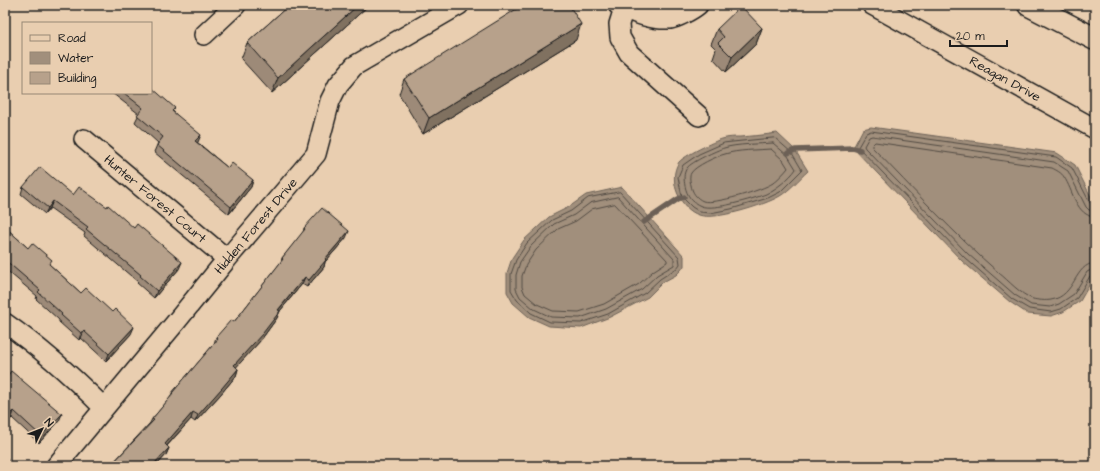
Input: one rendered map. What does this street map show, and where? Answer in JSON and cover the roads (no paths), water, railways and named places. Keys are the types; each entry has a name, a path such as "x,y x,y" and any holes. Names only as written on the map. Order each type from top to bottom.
{"highway":[{"path":"1029,5 1095,39"}],"street":[{"path":"204,35 236,5"},
{"name":"Hidden Forest Drive","path":"56,466 316,154 330,101 338,85 354,66 459,5"},
{"path":"698,5 693,9 671,19 651,17 621,6 619,24 620,38 629,53 699,116"},
{"name":"Reagan Drive","path":"872,5 1095,129"},
{"name":"Hunter Forest Court","path":"84,140 227,259"},
{"path":"5,323 42,351 78,382 104,408"}],"water":[{"path":"871,127 1057,153 1075,165 1095,205 1095,275 1080,301 1063,312 1051,316 1028,314 1010,302 962,261 853,148 863,129"},
{"path":"777,133 795,150 808,171 784,194 752,208 716,216 699,215 686,207 677,193 674,177 679,162 682,159 724,138"},
{"path":"622,187 684,256 684,266 676,275 663,282 648,297 610,317 581,328 549,326 529,317 513,303 507,292 507,273 512,258 524,240 549,217 569,207 586,195"}],"waterway":[{"path":"788,153 795,150 853,148 860,150"},
{"path":"644,222 678,199 684,197"}]}
